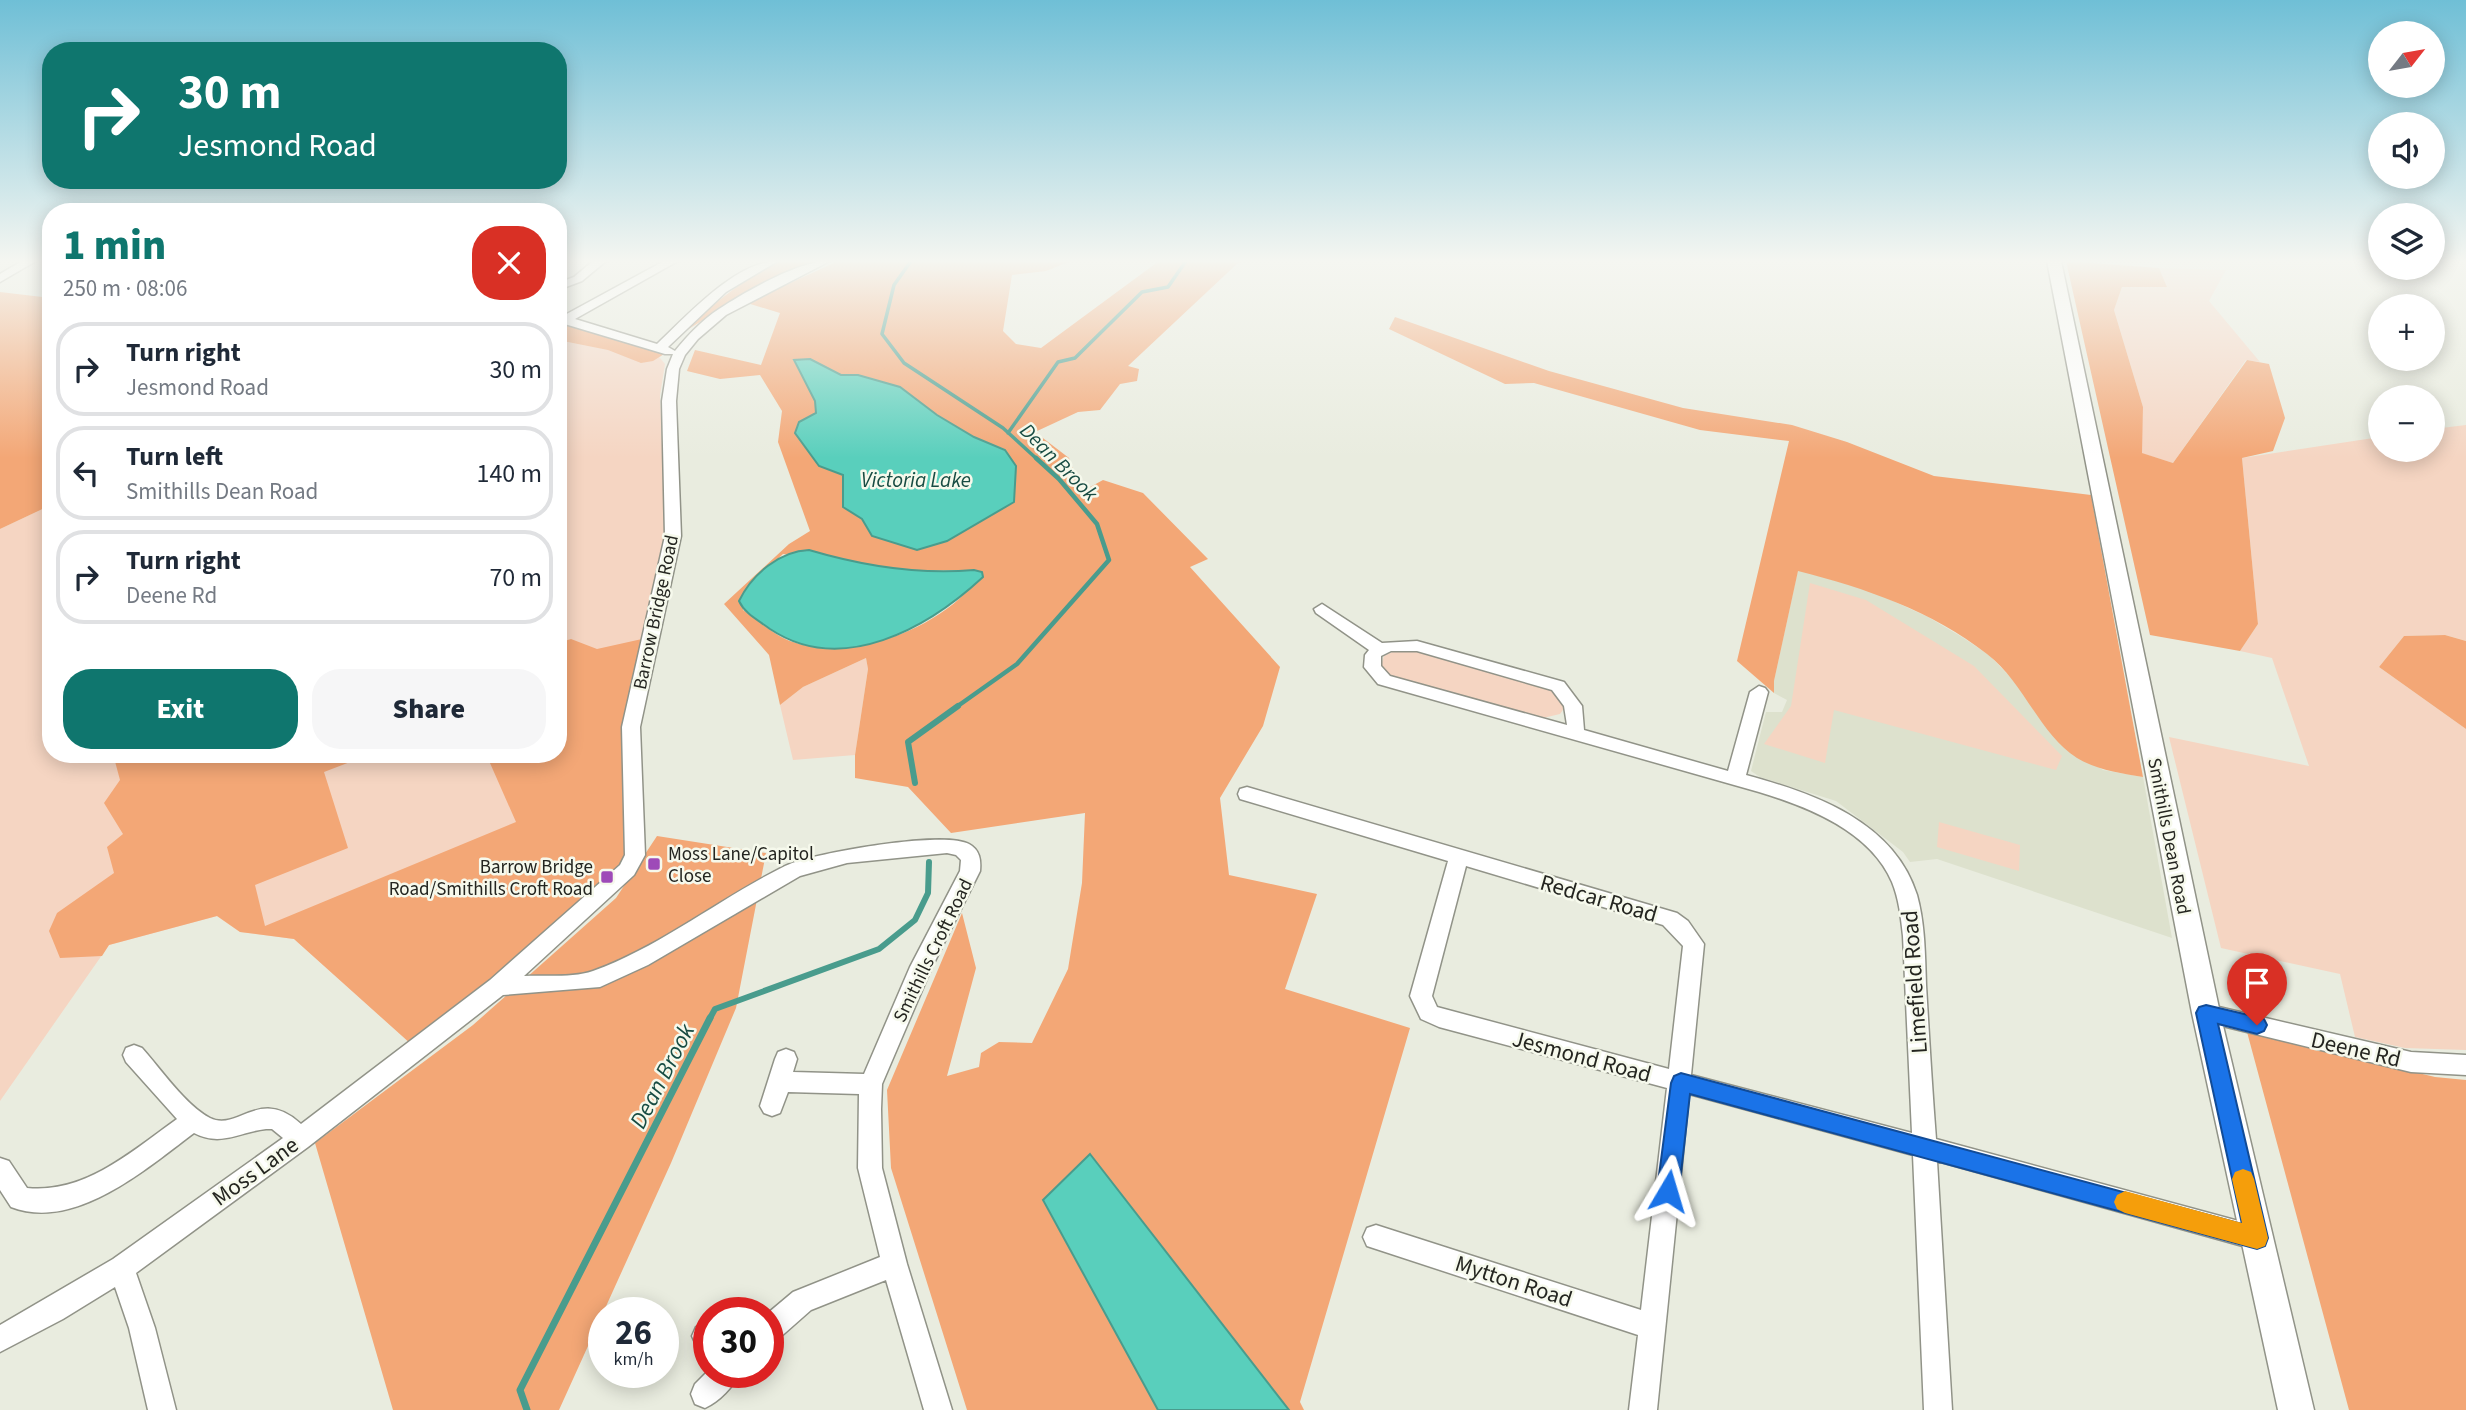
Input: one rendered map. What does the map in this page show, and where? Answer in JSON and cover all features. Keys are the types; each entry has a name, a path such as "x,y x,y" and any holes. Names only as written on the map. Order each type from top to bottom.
{"street":[{"path":"588,327 679,354"},
{"path":"660,348 683,327"},
{"name":"Barrow Bridge Road","path":"498,986 627,870 635,855 631,727 673,536 669,401 673,369 679,354 705,327"},
{"name":"Smithills Dean Road","path":"2067,327 2206,1013 2296,1410"},
{"path":"1323,609 1379,649 1417,646 1558,686 1568,694 1574,705 1575,733"},
{"name":"Limefield Road","path":"1379,649 1371,660 1372,667 1384,680 1392,683 1804,800 1835,814 1878,848 1905,883 1912,913 1938,1410"},
{"path":"1735,780 1759,692"},
{"name":"Redcar Road","path":"1247,794 1670,919 1681,927 1694,944 1681,1083 1643,1410"},
{"name":"Smithills Croft Road","path":"498,986 592,981 641,959 794,870 847,856 947,846 962,849 971,858 970,871 921,967 871,1084 869,1109 870,1168 894,1264 938,1410"},
{"name":"Jesmond Road","path":"1459,858 1421,996 1429,1013 1439,1018 2257,1238"},
{"name":"Moss Lane","path":"0,1339 122,1268 300,1139 498,986"},
{"name":"Deene Rd","path":"2206,1013 2412,1062 2466,1065"},
{"path":"134,1055 194,1119 207,1129 223,1130 260,1119 275,1119 300,1139"},
{"path":"772,1106 786,1059"},
{"path":"779,1082 871,1084"},
{"path":"0,1169 20,1199 41,1202 75,1196 98,1186 194,1119"},
{"name":"Mytton Road","path":"1376,1237 1651,1326"},
{"path":"784,1317 802,1301 894,1264"},
{"path":"122,1268 142,1328 162,1410"},
{"path":"705,1394 711,1388"}],"shaded area":[{"path":"0,327 42,327 42,509 0,529"},
{"path":"567,327 576,327 655,352 665,364 660,395 666,536 627,716 411,1044 294,939 240,932 217,916 109,945 0,1101 0,529 42,509 42,763 567,763"},
{"path":"567,327 585,327 669,351 653,361 641,363 608,350 567,342"},
{"path":"775,327 1004,327 1003,331 1016,344 1041,348 1070,327 1170,327 1128,366 1139,369 1137,381 1120,384 1100,410 1078,412 1035,432 1069,458 1081,492 1103,480 1143,493 1208,559 1190,567 1280,667 1263,726 1220,798 1229,875 1317,894 1285,989 1410,1028 1300,1402 1304,1410 1289,1410 1043,1201 1158,1410 967,1410 891,1168 887,1090 962,913 976,968 947,1076 979,1067 981,1053 999,1042 1032,1043 1068,969 1082,883 1085,813 951,833 908,787 855,778 855,755 868,669 866,658 803,687 780,705 769,655 724,604 789,544 810,531 778,442 782,411 760,375 720,379 687,371 695,350 761,365","holes":["810,359 841,375 858,375 900,387 937,415 974,437 1005,450 1014,484 1014,502 872,536 862,519 843,507 843,475 819,466 799,422 816,413 815,401 794,361","783,554 916,571 974,570 966,590 943,612 881,641 836,648 814,647 780,636 743,610 744,591"]},
{"path":"1390,327 1423,327 1549,371 1683,408 1792,425 1847,442 1934,476 2091,495 2143,777 2101,768 2077,758 2052,736 2000,665 1944,625 1873,593 1798,571 1774,681 1774,693 1737,661 1789,441 1700,430 1534,383 1505,384 1389,329"},
{"path":"2081,327 2119,327 2143,407 2142,453 2173,463 2247,360 2269,364 2285,418 2273,451 2242,458 2258,624 2240,651 2150,635"},
{"path":"2119,327 2231,327 2260,362 2246,360 2173,463 2141,453 2143,407"},
{"path":"2466,425 2466,641 2445,635 2404,636 2379,667 2466,729 2466,1050 2405,1048 2355,1037 2340,974 2221,948 2169,737 2309,766 2272,658 2240,651 2258,624 2242,458 2368,439 2368,462 2445,462 2445,428"},
{"path":"1798,570 1871,591 1928,617 1962,637 1989,655 2017,684 2058,741 2103,770 2143,777 2172,938 1937,859 1910,862 1903,852 1836,801 1760,777 1751,771 1766,712 1782,712 1787,700 1774,693 1774,681"},
{"path":"1810,583 1866,600 1974,666 2062,756 2056,770 1834,710 1825,763 1764,744 1791,706"},
{"path":"2445,635 2466,641 2466,729 2379,667 2404,636"},
{"path":"651,637 631,727 635,855 498,986 411,1044 294,939 240,932 217,916 109,945 102,956 60,958 49,931 57,913 114,873 107,847 123,834 104,803 120,780 115,763 348,763 324,772 348,848 255,885 265,926 516,822 490,763 567,763 567,640 571,639 597,649"},
{"path":"1396,650 1410,650 1551,689 1565,707 1560,714 1543,718 1396,678 1387,674 1381,665 1384,656"},
{"path":"866,658 868,669 855,755 793,760 780,705 803,687"},
{"path":"1939,822 2020,845 2019,871 1937,847"},
{"path":"657,836 766,853 736,1008 671,1163 610,1297 588,1297 588,1346 559,1410 393,1410 315,1143 473,1025 616,898"},
{"path":"2247,1032 2435,1077 2466,1080 2466,1410 2349,1410"}],"water":[{"name":"Victoria Lake","path":"810,359 841,375 858,375 900,387 937,415 974,437 1005,450 1016,466 1014,502 947,541 917,550 872,536 862,519 843,507 843,475 819,466 795,433 799,422 816,413 815,401 794,360"},
{"path":"809,550 891,568 974,570 982,572 983,577 961,596 910,629 855,647 826,648 798,643 770,629 748,613 739,601 751,582 768,566 798,551"},
{"path":"1090,1154 1289,1410 1158,1410 1043,1200"}],"waterway":[{"name":"Dean Brook","path":"884,327 882,334 904,363 1008,433"},
{"path":"1008,433 1058,362 1075,358 1107,327"},
{"name":"Dean Brook","path":"1008,433 1038,460"},
{"name":"Dean Brook","path":"955,708 1017,664 1109,560 1097,524 1059,479 1036,458"},
{"name":"Dean Brook","path":"915,783 908,742 958,706"},
{"name":"Dean Brook","path":"709,1020 715,1009 879,949 915,920 928,893 929,862"},
{"name":"Dean Brook","path":"527,1410 520,1390 710,1018"}],"slow traffic":[{"path":"2125,1202 2257,1238 2243,1179"}],"place":[{"name":"Moss Lane/Capitol Close","path":"654,864"},
{"name":"Barrow Bridge Road/Smithills Croft Road","path":"607,877"}],"route":[{"path":"1668,1191 1681,1083 2257,1238 2206,1013 2257,1025"}]}
